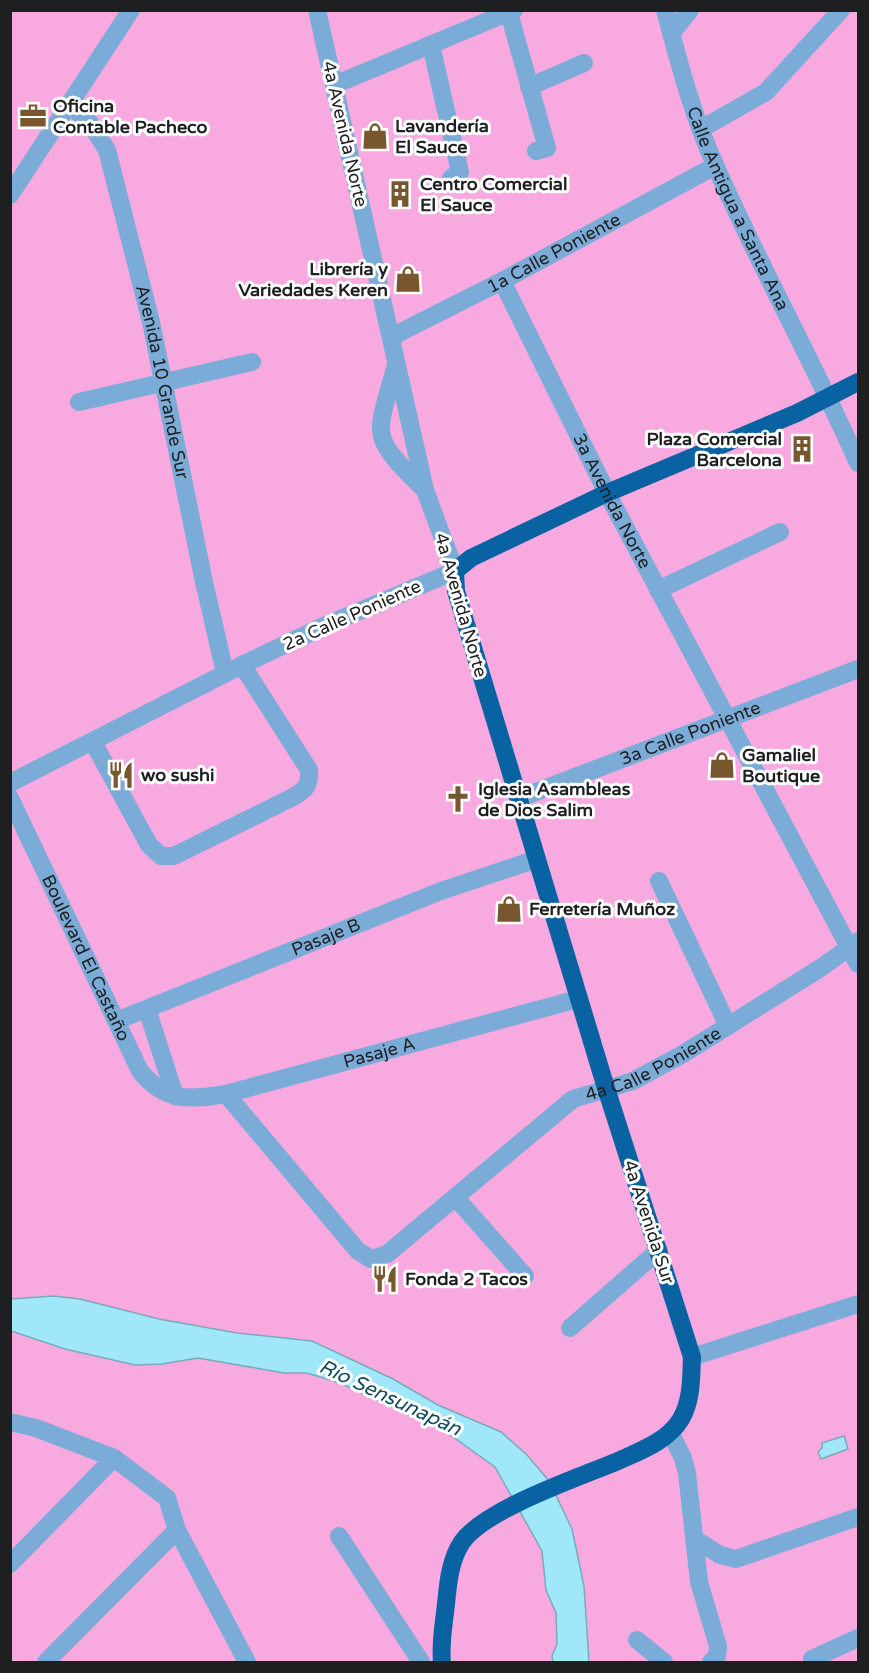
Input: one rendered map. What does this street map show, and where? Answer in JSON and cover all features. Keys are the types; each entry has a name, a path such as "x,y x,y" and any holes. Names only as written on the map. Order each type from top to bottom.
{"main road":[{"name":"2a Calle Poniente","path":"455,571 471,558 607,494 830,398 858,382"},
{"name":"4a Avenida Norte","path":"455,571 456,591 606,1088"},
{"name":"4a Avenida Sur","path":"606,1088 692,1357"},
{"path":"442,1662 441,1647 453,1561 469,1532 502,1511 639,1452 670,1432 688,1405 692,1357"}],"street":[{"path":"13,185 71,106 131,10"},
{"name":"4a Avenida Norte","path":"317,10 425,490 455,571"},
{"name":"Calle Antigua a Santa Ana","path":"665,10 701,129 716,166 830,398 858,463"},
{"path":"671,34 690,10"},
{"path":"701,129 766,92 842,10"},
{"path":"334,86 512,12 546,148 536,151"},
{"path":"430,45 460,172 451,178"},
{"path":"530,87 584,63"},
{"name":"Avenida 10 Grande Sur","path":"71,106 90,123 107,150 129,230 225,673"},
{"name":"1a Calle Poniente","path":"390,337 502,281 716,166"},
{"name":"3a Avenida Norte","path":"502,281 607,494 856,951"},
{"path":"79,402 252,362"},
{"path":"396,363 380,421 380,435 387,450 425,490"},
{"path":"658,590 780,532"},
{"name":"2a Calle Poniente","path":"10,783 242,664 324,626 455,571"},
{"path":"93,742 149,845 161,856 174,856 293,797 304,790 310,782 309,770 242,664"},
{"name":"3a Calle Poniente","path":"520,798 858,669"},
{"name":"Boulevard El Castaño","path":"10,798 140,1071 153,1087 178,1098"},
{"name":"Pasaje B","path":"116,1021 441,891 537,859"},
{"path":"659,880 728,1026"},
{"name":"4a Calle Poniente","path":"226,1094 358,1251 371,1259 387,1254 573,1099 633,1081 683,1054 856,951"},
{"name":"Pasaje A","path":"178,1098 226,1094 579,999"},
{"path":"147,1009 178,1098"},
{"path":"455,1197 525,1276"},
{"path":"570,1328 659,1250"},
{"path":"692,1357 858,1304"},
{"path":"10,1422 36,1428 114,1458 167,1498 177,1530 216,1599 247,1662"},
{"path":"670,1432 683,1458 687,1473 703,1604 718,1646 717,1656 711,1662"},
{"path":"10,1564 114,1458"},
{"path":"695,1539 720,1555 736,1559 858,1517"},
{"path":"46,1662 177,1530"},
{"path":"339,1536 421,1662"},
{"path":"813,1659 858,1638"},
{"path":"637,1640 653,1656 664,1662"}],"shaded area":[{"path":"10,11 858,11 858,384 855,388 858,397 858,1662 11,1662"}],"water":[{"name":"Río Sensunapán","path":"54,1296 80,1299 159,1319 237,1333 312,1341 393,1379 438,1405 501,1432 527,1455 549,1481 572,1529 584,1586 589,1662 553,1662 552,1656 557,1644 556,1613 546,1590 542,1551 495,1467 446,1432 340,1383 307,1373 284,1373 198,1358 162,1364 135,1365 65,1349 11,1331 10,1299"},
{"path":"844,1436 848,1449 821,1459 818,1452 822,1448 822,1443"}],"place":[{"name":"Oficina Contable Pacheco","path":"33,116"},
{"name":"Lavandería El Sauce","path":"375,136"},
{"name":"Centro Comercial El Sauce","path":"400,194"},
{"name":"Librería y Variedades Keren","path":"408,279"},
{"name":"Plaza Comercial Barcelona","path":"802,449"},
{"name":"Gamaliel Boutique","path":"722,765"},
{"name":"wo sushi","path":"121,775"},
{"name":"Iglesia Asambleas de Dios Salim","path":"458,799"},
{"name":"Ferretería Muñoz","path":"509,909"},
{"name":"Fonda 2 Tacos","path":"385,1279"}]}
